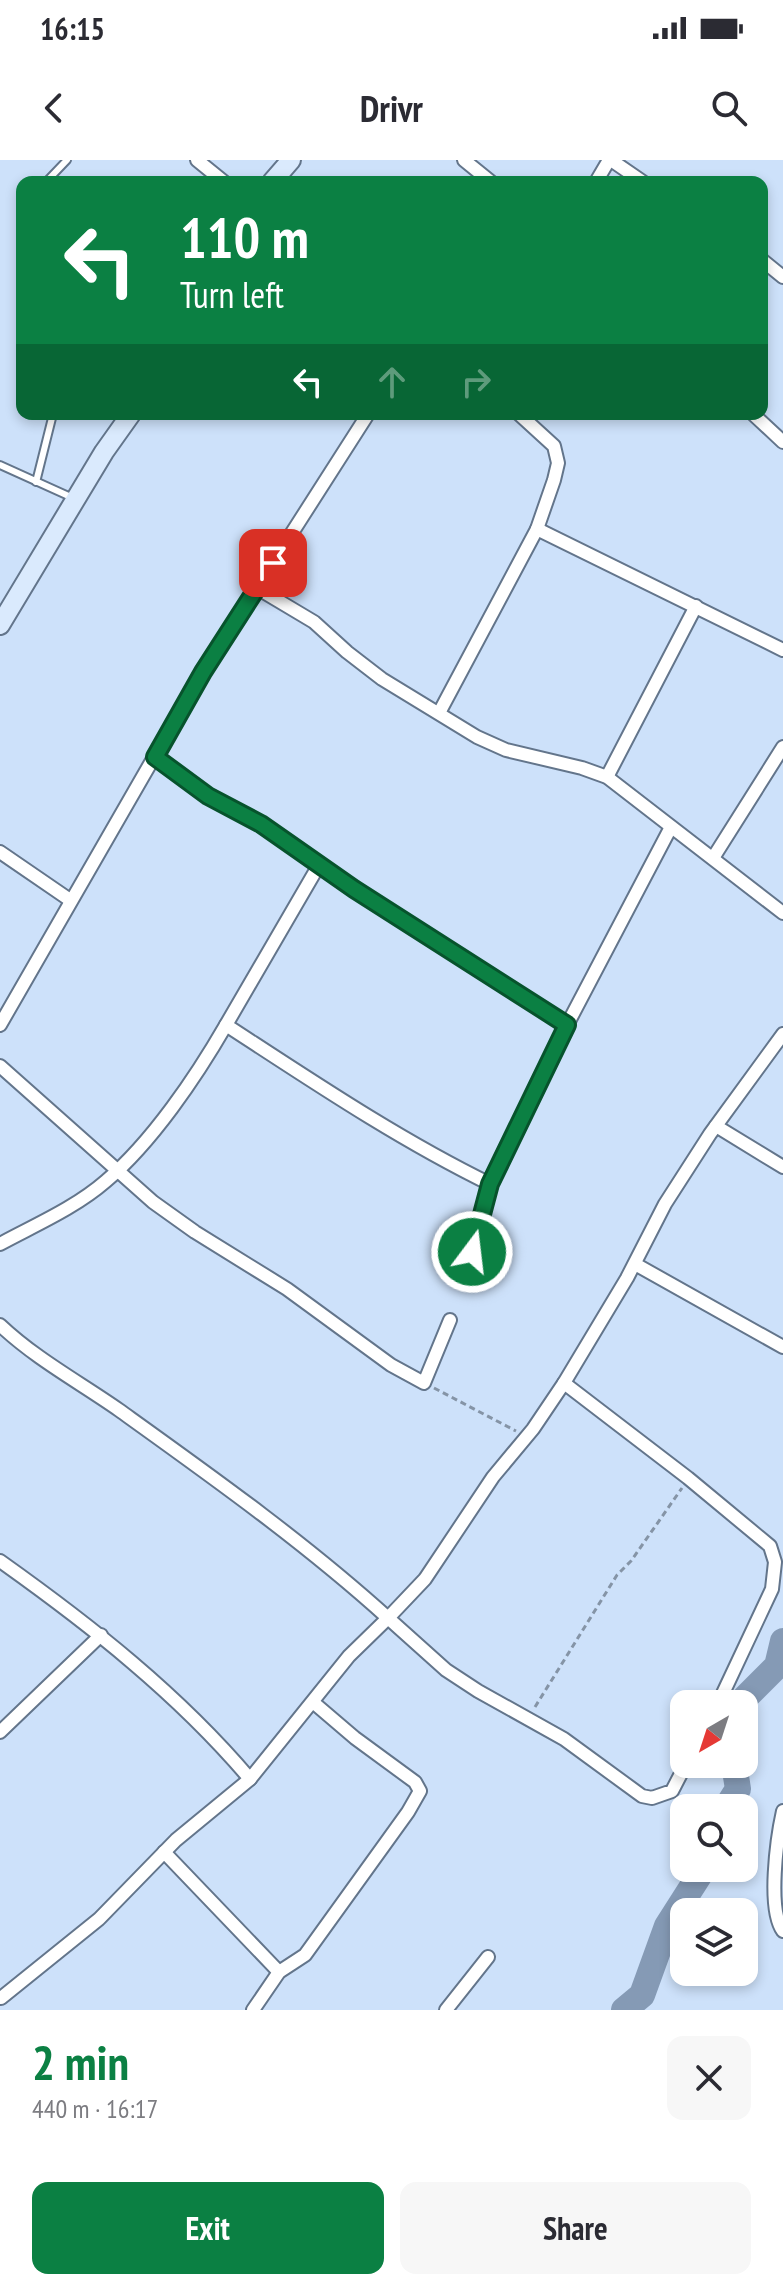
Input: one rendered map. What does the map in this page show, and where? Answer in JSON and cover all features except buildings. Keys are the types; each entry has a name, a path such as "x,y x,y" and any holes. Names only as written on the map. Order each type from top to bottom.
{"street":[{"path":"197,160 217,176"},
{"path":"277,176 291,160"},
{"path":"464,160 484,176"},
{"path":"610,160 634,176"},
{"path":"0,625 104,452 127,420"},
{"path":"0,1025 203,672 364,420"},
{"path":"439,713 537,529 558,463 554,446 526,420"},
{"path":"759,420 783,442"},
{"path":"537,529 783,650"},
{"path":"257,588 314,622 382,679 477,737 506,750 607,777 783,913"},
{"path":"607,777 696,606"},
{"path":"713,858 783,747"},
{"path":"155,757 208,796 261,824 319,865 567,1025"},
{"path":"472,1252 490,1184 567,1025 671,827"},
{"path":"0,852 70,900"},
{"path":"0,1244 87,1196 117,1169 181,1097 319,865"},
{"path":"226,1025 383,1125 490,1184"},
{"path":"2,2001 99,1919 164,1852 250,1779 349,1656 425,1579 493,1477 564,1383 635,1264 665,1204 716,1126 783,1034"},
{"path":"0,1066 153,1202 287,1289 391,1365 424,1383 450,1320"},
{"path":"716,1126 783,1167"},
{"path":"635,1264 783,1347"},
{"path":"0,1325 53,1368 102,1399 236,1495 342,1576 446,1670 564,1739 642,1796 652,1798 672,1791 679,1778"},
{"path":"564,1383 688,1478 770,1546 775,1562 772,1589 725,1690"},
{"path":"0,1561 101,1635 184,1710 250,1779"},
{"path":"0,1732 101,1635"},
{"path":"253,2010 279,1972 305,1955 420,1791 415,1782 314,1703"},
{"path":"783,1811 777,1840 774,1910 783,1931"},
{"path":"164,1852 279,1972"},
{"path":"446,2010 488,1957"}],"lane":[{"path":"52,176 67,160"},
{"path":"36,482 52,420"},
{"path":"0,465 76,500"}],"path":[{"path":"424,1383 526,1437"},
{"path":"529,1718 617,1575 631,1561 688,1478"}],"waterway":[{"path":"753,1690 777,1666 783,1641"},
{"path":"735,1794 738,1789 736,1778"},
{"path":"624,2010 642,1995 667,1926 695,1882"}],"route":[{"path":"273,563 203,672 155,757 208,796 261,824 354,889 567,1025 490,1184 472,1252"}]}
